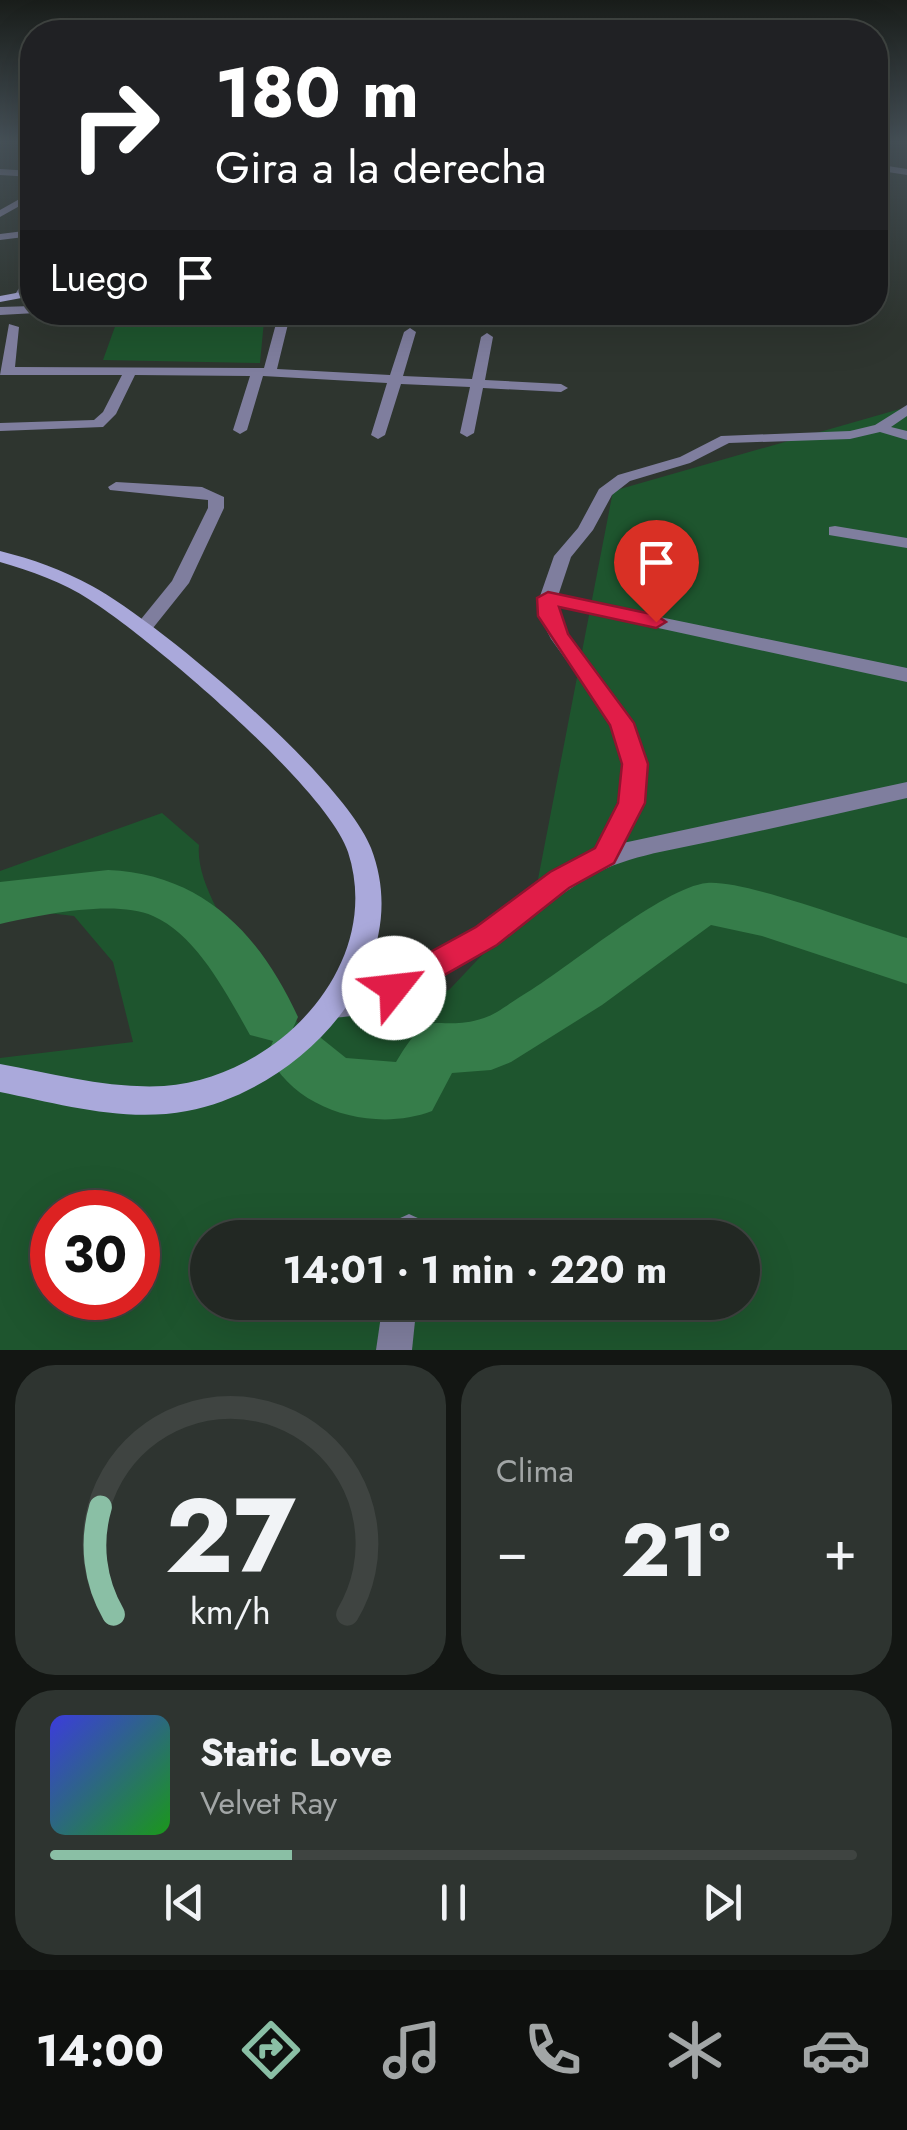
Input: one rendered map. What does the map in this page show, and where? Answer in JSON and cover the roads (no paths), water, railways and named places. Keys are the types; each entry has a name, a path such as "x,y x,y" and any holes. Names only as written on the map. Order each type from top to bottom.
{"street":[{"path":"240,430 282,325"},
{"path":"12,327 4,370 263,373 561,388"},
{"path":"378,435 410,332"},
{"path":"467,433 486,337"},
{"path":"0,427 98,424 109,414 131,370"},
{"path":"880,428 907,409"},
{"path":"604,856 632,803 635,764 622,723 548,616 548,598 563,556 613,484 685,460 726,439 810,438 880,428 907,436"},
{"path":"116,487 202,492 216,498 216,508 180,583 142,630"},
{"path":"835,530 907,543"},
{"path":"0,556 79,586 142,630 308,777 359,847 370,890 367,928 357,966 332,1006 297,1044 244,1079 189,1098 123,1100 0,1078"},
{"path":"548,598 907,675"},
{"path":"332,1006 394,988 486,936 560,880 604,856 907,790"},
{"path":"394,1350 398,1320"}],"waterway":[{"path":"0,903 108,890 151,894 169,900 212,935 270,1017"},
{"path":"296,1053 335,1085 411,1091 435,1048 491,1044 583,988 677,918 707,904 762,915 907,961"}]}
